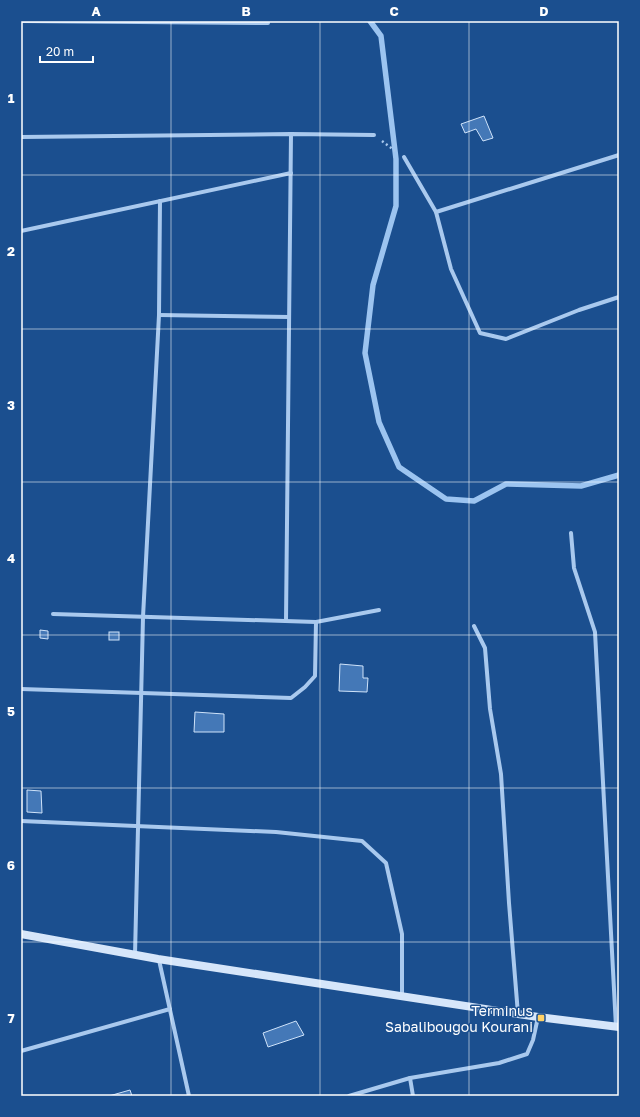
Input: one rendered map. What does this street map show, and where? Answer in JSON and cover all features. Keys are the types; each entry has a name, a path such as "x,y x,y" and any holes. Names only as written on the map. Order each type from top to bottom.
{"main road":[{"path":"21,934 158,959 538,1017 617,1027"}],"street":[{"path":"21,21 268,23"},
{"path":"286,621 292,134"},
{"path":"21,137 292,134 374,135"},
{"path":"436,212 619,155"},
{"path":"404,157 436,212 451,269 480,333 506,339 579,310 619,297"},
{"path":"21,231 291,173"},
{"path":"135,955 143,617 159,315 160,201"},
{"path":"159,315 290,317"},
{"path":"571,533 574,568 595,632 617,1027"},
{"path":"53,614 316,622 379,610"},
{"path":"21,690 291,698 305,688 315,676 316,622"},
{"path":"474,626 485,648 490,709 501,774 518,1014"},
{"path":"21,821 276,832 362,842 386,863 402,934 402,996"},
{"path":"158,959 188,1096"},
{"path":"21,1051 170,1010"},
{"path":"349,1096 410,1078 499,1063 527,1054 533,1040 538,1017"},
{"path":"410,1078 413,1096"}],"path":[{"path":"374,135 404,157"}],"building":[{"path":"484,116 493,138 483,141 476,129 465,133 461,124"},
{"path":"40,630 48,631 48,639 40,638"},
{"path":"109,632 119,632 119,640 109,640"},
{"path":"340,664 363,666 363,678 368,678 367,692 339,691"},
{"path":"195,712 224,714 224,732 194,732"},
{"path":"27,790 41,791 42,813 27,812"},
{"path":"296,1021 304,1035 268,1047 263,1033"},
{"path":"130,1090 132,1096 109,1096"}],"waterway":[{"path":"370,21 381,36 396,159 396,206 373,285 365,353 379,422 399,467 446,499 474,501 506,484 581,486 619,475"}],"place":[{"name":"Terminus Sabalibougou Kourani","path":"541,1018"}]}
